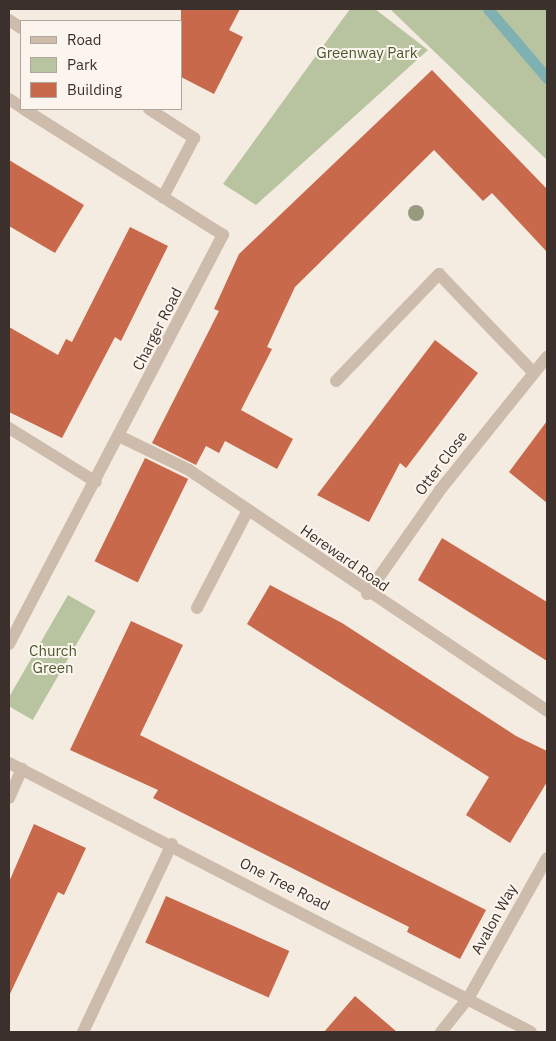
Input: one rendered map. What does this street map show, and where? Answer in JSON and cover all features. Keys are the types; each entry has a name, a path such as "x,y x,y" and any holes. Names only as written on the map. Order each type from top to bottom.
{"street":[{"path":"9,20 20,27"},
{"name":"Charger Road","path":"9,99 20,106"},
{"name":"Charger Road","path":"9,644 121,437 223,235 26,110"},
{"path":"151,110 194,138 163,197"},
{"path":"336,381 440,274 533,372"},
{"name":"Otter Close","path":"367,594 440,490 533,372 547,357"},
{"path":"9,428 96,482"},
{"name":"Hereward Road","path":"121,437 188,470 367,594 547,711"},
{"path":"197,608 248,510"},
{"name":"One Tree Road","path":"9,763 172,844 469,997 531,1032"},
{"path":"9,798 22,769"},
{"path":"83,1032 172,844"},
{"name":"Avalon Way","path":"441,1032 469,997 547,858"}],"green space":[{"name":"Greenway Park","path":"350,9 375,9 428,50 256,205 223,184"},
{"path":"390,9 547,9 547,160 441,58"},
{"name":"Church Green","path":"68,595 96,611 33,720 9,706 9,697"}],"building":[{"path":"181,9 240,9 229,30 243,37 214,94 182,78"},
{"path":"432,70 547,189 547,252 492,193 483,201 434,150 295,287 267,347 272,349 241,410 293,439 277,469 225,441 219,453 206,446 196,465 152,443 219,311 214,309 239,254"},
{"path":"9,160 84,205 55,253 9,226"},
{"path":"130,227 168,246 121,341 115,337 62,438 9,412 9,327 58,355 66,339 72,342"},
{"path":"435,340 478,373 406,468 400,463 369,522 317,495"},
{"path":"547,421 547,503 509,472"},
{"path":"145,458 188,479 138,582 95,561"},
{"path":"442,538 547,602 547,661 418,580"},
{"path":"270,585 342,623 516,736 547,751 547,782 510,843 466,815 489,777 247,624"},
{"path":"131,621 183,645 140,735 486,910 460,959 407,932 409,927 153,798 158,790 70,750"},
{"path":"34,824 86,848 64,895 58,892 9,996 9,882"},
{"path":"166,896 289,951 269,998 145,943"},
{"path":"355,996 397,1032 324,1032"}],"waterway":[{"path":"488,9 547,78"}]}
